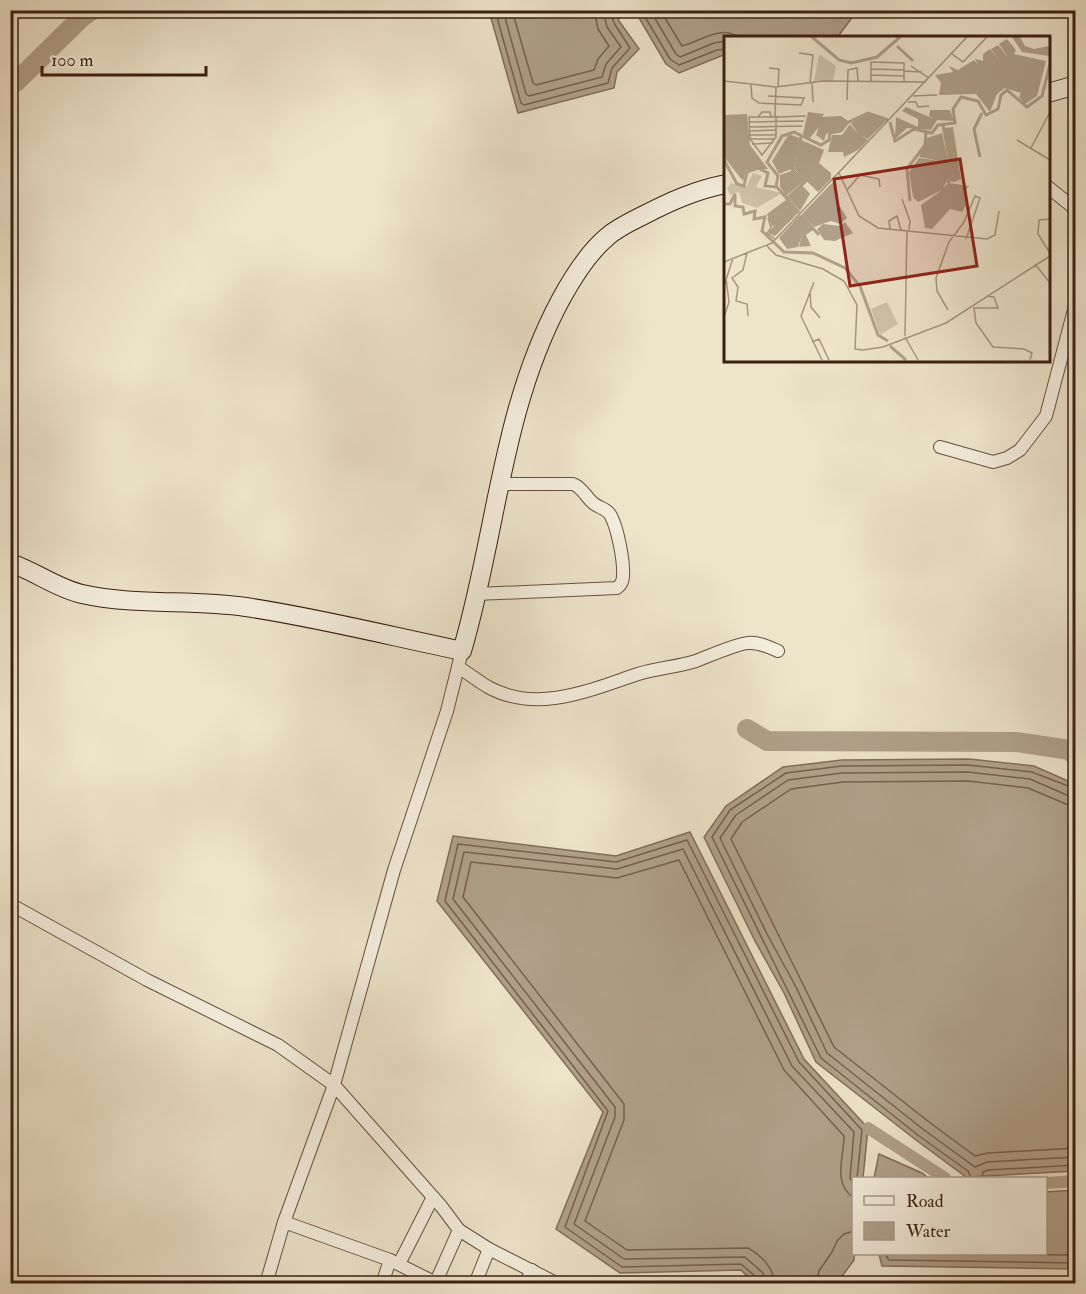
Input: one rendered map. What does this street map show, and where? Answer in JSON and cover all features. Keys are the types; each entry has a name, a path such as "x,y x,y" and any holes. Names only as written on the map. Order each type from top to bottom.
{"street":[{"path":"1050,92 1076,85"},
{"path":"266,1284 284,1222 334,1085 394,870 447,711 477,594 498,484 530,366 571,282 607,237 676,198 724,184"},
{"path":"1050,189 1076,212"},
{"path":"940,447 993,462 1007,458 1020,450 1046,416 1076,302"},
{"path":"477,594 617,588 623,576 618,538 612,517 608,511 592,503 580,487 573,484 498,484"},
{"path":"10,563 27,568 58,586 81,594 121,599 244,607 460,659 489,688 526,698 553,700 586,692 641,673 689,663 747,643 761,644 778,651"},
{"path":"10,904 147,980 278,1045 334,1085 433,1197 459,1230 489,1249 558,1284"},
{"path":"382,1284 433,1197"},
{"path":"284,1222 394,1262 436,1283 459,1230"},
{"path":"475,1284 489,1249"},
{"path":"525,1284 532,1270"}],"water":[{"path":"489,11 616,11 619,21 639,49 617,72 614,88 518,113"},
{"path":"635,11 857,11 839,35 724,36 724,55 679,73 666,64"},
{"path":"969,759 1034,766 1075,784 1075,1171 966,1177 816,1062 784,993 755,941 704,837 726,806 783,767 842,760"},
{"path":"690,832 804,1059 868,1128 863,1177 852,1177 852,1255 854,1255 854,1260 837,1283 754,1283 741,1270 620,1273 556,1229 603,1112 437,901 453,836 616,856"},
{"path":"879,1154 927,1177 874,1177"},
{"path":"1075,1190 1075,1269 882,1266 879,1255 1047,1255 1047,1192"}],"waterway":[{"path":"10,85 16,82 92,10"},
{"path":"747,729 767,741 1016,742 1070,750 1076,757"},
{"path":"868,1128 943,1177"},
{"path":"1047,1183 1076,1181"}]}
